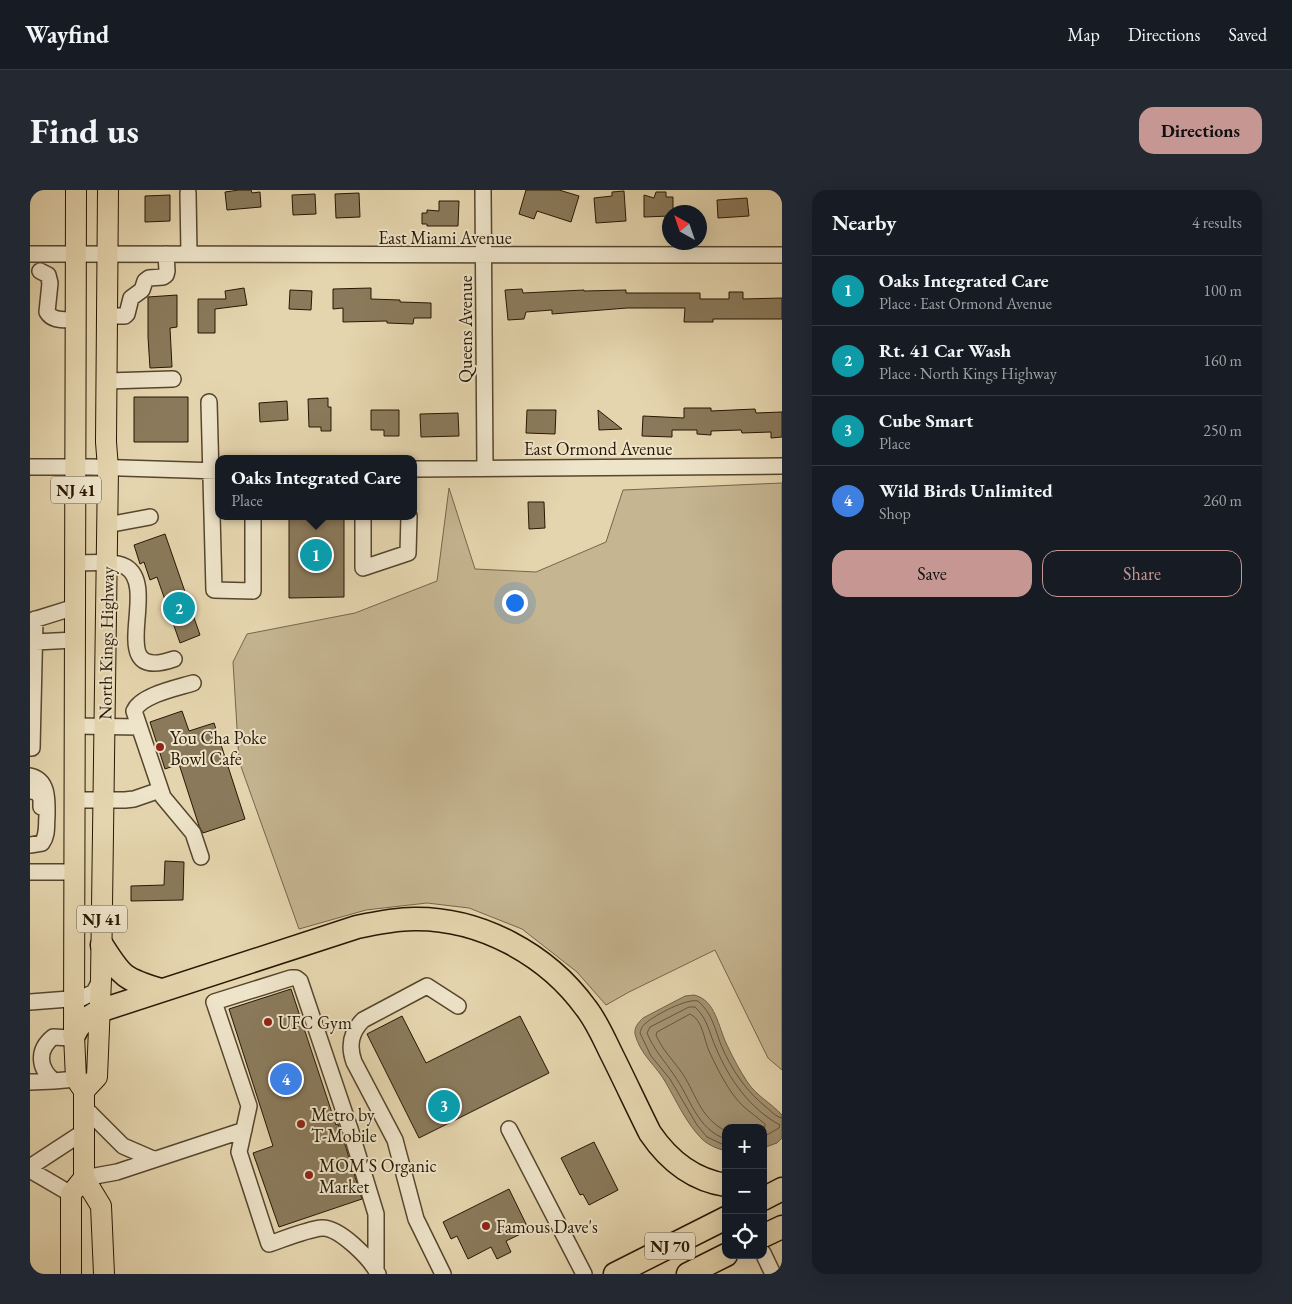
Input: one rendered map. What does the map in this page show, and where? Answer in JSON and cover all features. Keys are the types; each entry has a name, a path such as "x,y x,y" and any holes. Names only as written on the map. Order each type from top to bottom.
{"highway":[{"path":"74,1035 82,1022 99,1011 357,927 413,919 447,922 485,932 524,950 540,961 575,994 587,1009 599,1030 650,1133 660,1148 683,1169 702,1179 722,1184"},
{"path":"102,945 121,973 135,982 161,990"},
{"path":"767,1182 782,1180"},
{"path":"767,1197 782,1190"},
{"name":"NJ 70","path":"615,1274 722,1220"},
{"path":"767,1234 782,1227"},
{"name":"NJ 70","path":"688,1274 722,1257"}],"main road":[{"name":"North Kings Highway","path":"76,190 74,1035 85,1131 84,1178"},
{"name":"North Kings Highway","path":"82,1093 97,1076 102,945 108,468 106,442 108,190"},
{"path":"71,1274 71,1194 84,1178 101,1206 104,1274"}],"street":[{"name":"Queens Avenue","path":"483,190 485,468"},
{"path":"188,193 188,254"},
{"name":"East Miami Avenue","path":"35,254 782,255"},
{"path":"35,254 35,273 48,276 50,283 47,312 50,317 54,319 76,320"},
{"path":"107,316 125,316 129,312 131,298 142,290 146,281 149,278 166,275 166,254"},
{"path":"107,380 173,379"},
{"path":"209,402 214,471 214,590 253,591 253,520"},
{"name":"East Ormond Avenue","path":"417,469 782,466"},
{"path":"30,467 214,471"},
{"path":"107,524 150,517"},
{"path":"363,520 363,568 408,553 409,520"},
{"path":"76,563 107,563 128,568 135,578 139,599 135,644 144,662 151,665 174,659"},
{"path":"30,748 32,748 35,642 33,620 76,607"},
{"path":"35,642 75,640"},
{"path":"193,683 140,702 134,711 162,797 193,832 201,857"},
{"path":"75,726 140,727"},
{"path":"30,776 41,782 46,792 47,800 46,837 42,843 30,845"},
{"path":"75,800 134,799 160,790"},
{"path":"30,791 37,792 41,798 41,818 40,832 35,837 30,838"},
{"path":"30,872 74,872"},
{"path":"291,978 296,978 300,981 350,1129 376,1214 377,1272 357,1248 330,1229 324,1228 269,1244 239,1152 249,1106 214,1002 291,978"},
{"path":"30,1002 74,1000 89,996 94,992 101,979"},
{"path":"438,1272 416,1219 395,1140 354,1062 350,1044 352,1035 363,1020 427,986 458,1006"},
{"path":"74,1035 70,1038 53,1037 46,1043 42,1050 41,1059 47,1075 54,1081 82,1093 123,1146 153,1159"},
{"path":"30,1082 54,1081"},
{"path":"509,1129 584,1274"},
{"path":"84,1178 117,1172 244,1130"},
{"path":"71,1194 30,1169 85,1131"},
{"path":"766,1259 773,1274"}],"shaded area":[{"path":"782,483 782,1070 768,1058 715,950 606,1005 577,972 522,929 469,908 427,903 366,910 299,929 239,761 233,662 247,634 355,613 437,581 449,488 475,569 536,572 606,542 623,490"}],"water":[{"path":"694,995 701,998 712,1008 729,1050 748,1083 782,1115 782,1138 777,1143 767,1147 767,1124 722,1124 722,1150 707,1143 691,1126 662,1077 641,1048 635,1034 637,1025 643,1018 685,996"}],"building":[{"path":"251,190 252,193 260,192 261,207 227,210 225,192"},
{"path":"526,190 559,190 579,196 571,222 537,211 534,219 519,214"},
{"path":"624,191 626,221 596,223 594,198 612,196 612,192"},
{"path":"656,192 666,192 666,197 673,197 673,205 662,205 662,216 644,217 644,195 654,198"},
{"path":"359,193 360,217 336,218 335,194"},
{"path":"315,194 316,214 293,215 292,195"},
{"path":"170,195 170,221 145,222 145,196"},
{"path":"747,198 749,216 718,218 717,200"},
{"path":"439,201 459,201 458,226 427,226 427,224 422,224 422,213 427,213 427,210 439,211"},
{"path":"244,288 247,305 215,309 215,333 198,333 198,299 226,299 225,291"},
{"path":"371,288 371,299 431,303 431,318 414,318 413,324 387,323 387,321 343,322 343,308 333,309 333,289"},
{"path":"522,289 523,293 626,290 626,293 700,293 700,299 729,299 729,292 743,292 743,299 782,298 782,319 713,319 713,322 684,322 685,308 627,308 552,314 552,310 526,312 524,319 508,320 505,290"},
{"path":"290,290 312,291 311,310 289,309"},
{"path":"177,295 177,327 170,328 172,367 150,368 148,297"},
{"path":"134,397 188,397 188,442 134,442"},
{"path":"328,398 328,407 331,407 331,431 321,431 321,427 309,427 308,399"},
{"path":"287,401 288,420 260,422 259,403"},
{"path":"684,408 711,408 711,411 755,409 756,413 782,412 782,437 771,438 771,432 742,433 741,430 711,431 711,435 697,434 697,430 672,430 672,437 642,436 643,416 684,418"},
{"path":"371,410 399,410 399,436 384,436 384,430 371,430"},
{"path":"527,410 556,410 555,434 526,433"},
{"path":"598,410 622,429 599,430"},
{"path":"458,413 459,436 421,437 420,414"},
{"path":"528,502 544,502 545,528 529,529"},
{"path":"289,520 344,520 344,597 289,598"},
{"path":"165,534 200,635 180,643 157,577 150,580 144,562 140,564 134,545"},
{"path":"182,711 189,731 214,723 245,819 203,833 179,764 165,769 150,722"},
{"path":"165,861 184,862 183,900 131,901 131,886 164,885"},
{"path":"291,989 336,1125 338,1124 341,1132 362,1199 279,1227 253,1153 273,1146 229,1009"},
{"path":"402,1016 426,1063 520,1016 549,1073 419,1138 367,1034"},
{"path":"594,1142 618,1190 589,1205 583,1194 580,1195 561,1158"},
{"name":"Famous Dave's","path":"509,1189 529,1230 506,1241 511,1252 497,1259 491,1247 468,1259 457,1236 451,1239 443,1222"}],"place":[{"name":"Oaks Integrated Care","path":"316,555"},
{"name":"Rt. 41 Car Wash","path":"179,608"},
{"name":"You Cha Poke Bowl Cafe","path":"160,747"},
{"name":"UFC Gym","path":"268,1022"},
{"name":"Wild Birds Unlimited","path":"286,1079"},
{"name":"Cube Smart","path":"444,1106"},
{"name":"Metro by T-Mobile","path":"301,1124"},
{"name":"MOM'S Organic Market","path":"309,1175"},
{"name":"Famous Dave's","path":"486,1226"}]}
